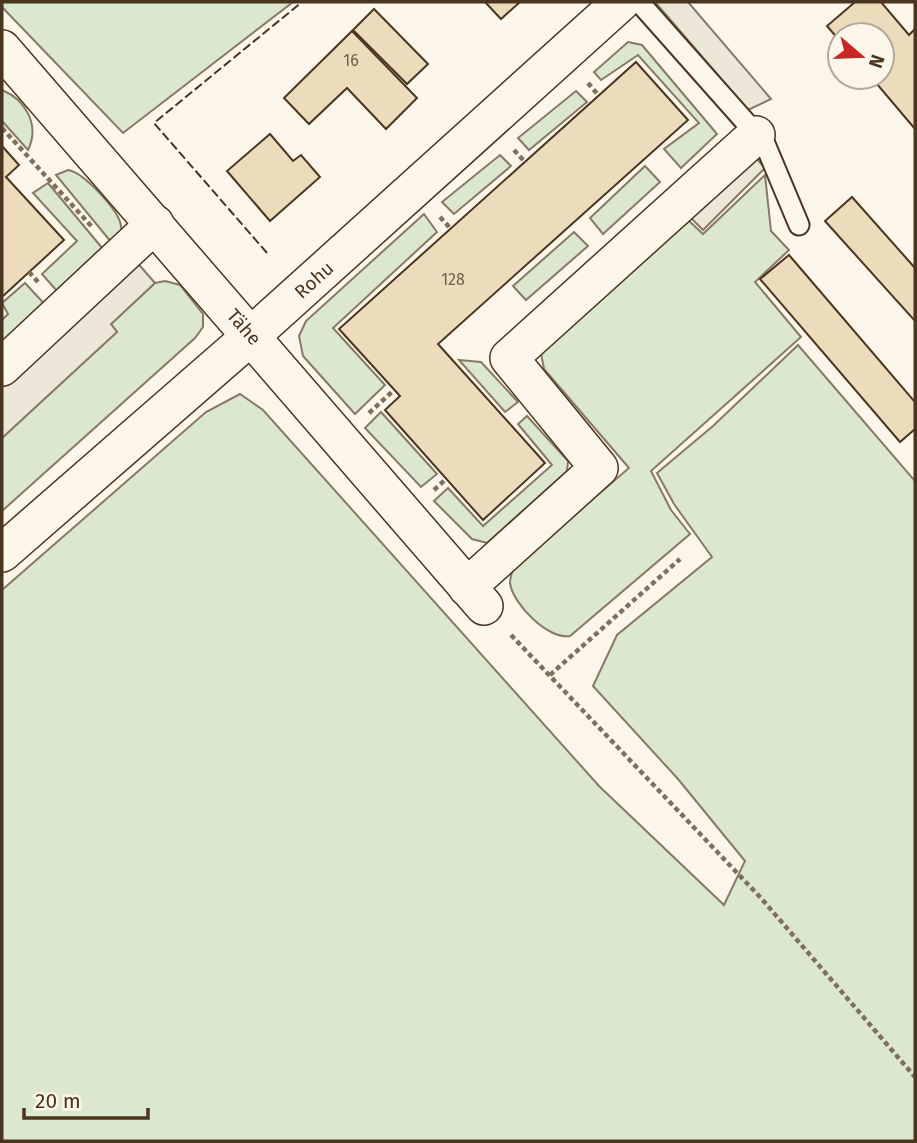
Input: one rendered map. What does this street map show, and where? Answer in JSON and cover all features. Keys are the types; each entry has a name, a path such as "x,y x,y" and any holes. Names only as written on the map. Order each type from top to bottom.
{"street":[{"name":"Rohu","path":"2,554 251,337 621,2"},
{"name":"Tähe","path":"4,55 155,224 475,596"},
{"path":"475,596 599,468 509,358 756,135"},
{"path":"2,368 155,224"}],"lane":[{"path":"639,2 765,144 799,225"}],"path":[{"path":"2,128 120,257"},
{"path":"366,416 394,390"},
{"path":"550,676 680,559"},
{"path":"475,596 793,934 915,1077"}],"green space":[{"path":"2,2 293,2 123,133 2,7"},
{"path":"628,42 642,45 717,134 681,168 664,149 699,123 638,55 601,80 594,72"},
{"path":"2,90 18,100 28,114 32,131 28,150 2,121"},
{"path":"576,91 587,102 529,150 518,138"},
{"path":"500,155 511,166 454,214 442,202"},
{"path":"645,166 660,182 603,234 590,218"},
{"path":"68,170 91,184 119,219 121,229 116,248 56,175"},
{"path":"765,175 771,231 789,250 755,282 801,337 651,471 671,510 690,534 570,636 552,633 533,619 518,601 510,583 514,567 629,468 544,369 541,353 686,218 703,234"},
{"path":"48,183 108,255 64,299 42,274 77,241 33,193"},
{"path":"424,214 437,232 333,328 385,385 355,414 303,356 299,336 306,321"},
{"path":"574,232 588,246 526,300 513,286"},
{"path":"165,281 180,285 203,314 203,327 195,338 2,511 2,438 117,332 111,324 155,283"},
{"path":"25,283 51,311 2,356 2,320 8,314 2,303"},
{"path":"798,345 915,481 915,1141 2,1141 2,590 206,412 240,394 263,410 599,786 724,905 745,861 678,779 593,686 617,635 712,557 674,504 657,473 713,426"},
{"path":"459,360 481,362 518,402 505,412"},
{"path":"381,412 437,474 421,487 365,428"},
{"path":"527,416 568,461 567,471 487,543 472,539 434,501 448,488 483,526 552,465 518,424"}],"shaded area":[{"path":"655,2 688,2 771,99 748,110"},
{"path":"748,149 765,168 703,230 685,212"},
{"path":"134,259 155,283 111,324 117,332 2,438 2,383"}],"building":[{"path":"485,2 520,2 501,19"},
{"path":"855,2 881,2 909,35 915,29 915,129 883,91 896,91 896,21 833,21"},
{"path":"374,9 428,64 407,84 353,30"},
{"path":"352,31 417,98 386,129 347,88 309,124 284,98"},
{"path":"636,62 688,120 438,344 545,463 483,520 385,410 400,396 339,329"},
{"path":"270,134 293,161 301,155 320,177 270,221 227,171"},
{"path":"2,146 19,165 6,177 64,240 2,297"},
{"path":"852,197 915,268 915,321 825,221"},
{"path":"789,255 915,402 915,429 900,442 760,279"}],"fence":[{"path":"267,253 154,123 302,2"}]}
